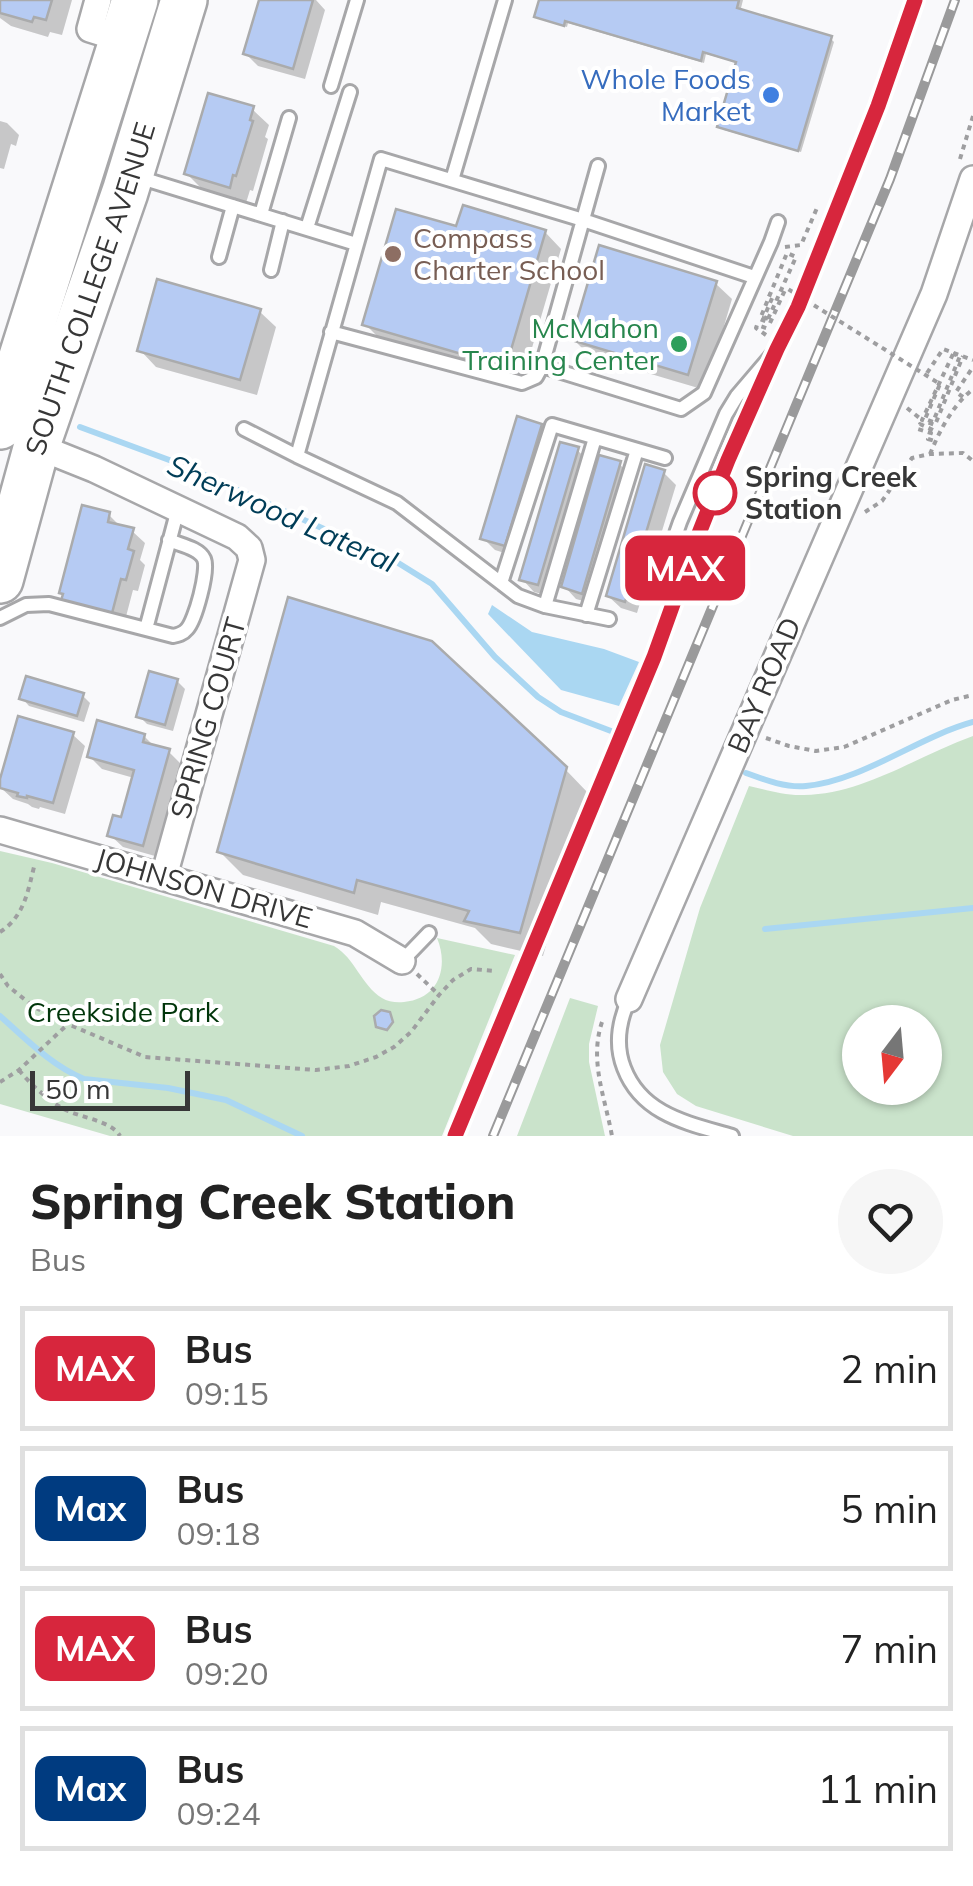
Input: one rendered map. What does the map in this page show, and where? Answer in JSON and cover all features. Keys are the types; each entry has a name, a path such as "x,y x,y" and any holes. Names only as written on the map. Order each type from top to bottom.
{"highway":[{"name":"SOUTH COLLEGE AVENUE","path":"12,435 131,175 184,0"},
{"name":"SOUTH COLLEGE AVENUE","path":"0,580 12,435 128,19"}],"street":[{"path":"98,0 90,29 128,19"},
{"name":"BAY ROAD","path":"617,1005 745,730 934,294 973,178"},
{"path":"12,435 178,509"},
{"name":"SPRING COURT","path":"164,876 252,560 249,548 237,537 178,509"},
{"name":"JOHNSON DRIVE","path":"0,830 355,933 402,961"}],"lane":[{"path":"331,86 357,0"},
{"path":"455,1136 654,657 698,535 798,307 915,0"},
{"path":"452,180 501,1"},
{"path":"307,228 350,92"},
{"path":"260,214 289,118"},
{"path":"297,456 381,159 754,277"},
{"path":"332,332 522,383 536,377 598,166"},
{"path":"131,175 356,244"},
{"path":"218,257 233,206"},
{"path":"271,270 283,221"},
{"path":"542,366 681,410 704,393 778,222"},
{"path":"672,604 669,570 674,536 726,414 777,349"},
{"path":"501,583 552,424 665,458"},
{"path":"244,429 398,503 518,596 545,606 609,619"},
{"path":"545,606 594,438"},
{"path":"586,614 638,450"},
{"path":"146,629 178,509"},
{"path":"0,618 26,604 49,604 173,636 189,628 206,574 201,554 169,540"},
{"path":"402,961 429,933"},
{"name":"BAY ROAD","path":"617,1005 620,1056 631,1087 649,1104 680,1120 732,1136"}],"path":[{"path":"769,321 764,317 773,296 764,292 785,247 802,244 817,208"},
{"path":"764,340 767,334 756,328 757,324 769,329 796,257 788,253 760,319 769,321"},
{"path":"769,321 788,289 940,384 925,419 933,422"},
{"path":"924,378 942,348 963,356 973,363 956,392 964,397"},
{"path":"922,420 953,354 960,356 933,430 920,424 918,429 931,434 928,438 935,442"},
{"path":"914,414 936,425 963,356"},
{"path":"930,454 944,424 973,390"},
{"path":"839,510 863,514 882,501 912,458 964,453 973,460"},
{"path":"745,730 789,746 816,751 830,749 952,700 973,696"},
{"path":"0,932 18,917 24,904 42,840"},
{"path":"402,961 439,995"},
{"path":"0,974 8,986 34,1007 152,1058 316,1070 350,1066 376,1057 411,1032 454,980 471,970 496,971"},
{"path":"612,1136 595,1057 596,1039 617,1005"},
{"path":"0,1082 19,1070 68,1024"},
{"path":"19,1070 50,1100 84,1118 112,1126 120,1136"}],"green space":[{"path":"973,736 973,1136 793,1136 696,1106 677,1094 663,1072 660,1045 700,908 749,786 804,795 869,781"},
{"name":"Creekside Park","path":"0,851 334,946 375,993 393,1002 416,1000 433,988 442,960 437,938 515,955 442,1136 110,1136 0,1104"},
{"path":"570,998 598,1006 589,1062 605,1136 517,1136"}],"water":[{"path":"492,605 532,632 604,649 639,662 619,706 561,690 488,614"}],"building":[{"path":"0,0 52,0 46,20 34,17 32,22 0,13"},
{"path":"259,0 313,0 293,69 243,54"},
{"name":"Whole Foods Market","path":"539,0 739,0 737,8 832,36 798,151 717,127 736,62 703,52 701,61 565,21 564,26 534,17"},
{"path":"208,93 254,106 250,120 253,121 230,188 184,174"},
{"path":"463,205 546,230 506,367 362,325 396,209 456,226"},
{"path":"599,245 717,281 688,375 571,340"},
{"path":"157,279 261,309 240,380 137,351"},
{"path":"517,416 542,424 505,546 480,539"},
{"path":"560,442 579,447 538,585 519,580"},
{"path":"599,455 621,461 582,594 561,587"},
{"path":"645,464 665,470 625,602 606,596"},
{"path":"82,505 110,512 108,522 134,528 128,549 134,551 126,580 121,579 111,617 60,604 63,594 59,593"},
{"path":"288,597 432,641 567,767 520,933 464,921 469,911 357,880 354,893 217,852"},
{"path":"149,671 178,679 165,725 136,717"},
{"path":"26,676 84,693 77,716 19,699"},
{"path":"18,716 74,732 53,803 17,796 18,793 0,788"},
{"path":"97,720 145,734 143,742 170,749 143,846 107,836 113,815 121,817 134,770 87,757"},
{"path":"381,1010 390,1012 393,1022 387,1030 376,1027 374,1016"}],"waterway":[{"name":"Sherwood Lateral","path":"80,427 180,464 395,561 432,584 495,657 538,697 561,712 611,731"},
{"name":"Sherwood Lateral","path":"746,773 791,786 827,782 869,768 973,722"},
{"path":"765,929 973,908"},
{"path":"0,1016 50,1059 84,1079 168,1088 226,1100 302,1136"}],"railway":[{"path":"493,1136 890,179 955,0"}],"bus line":[{"name":"MAX","path":"455,1136 654,657 728,460 798,307 878,106 915,0"}],"place":[{"name":"Whole Foods Market","path":"771,95"},
{"name":"Compass Charter School","path":"393,254"},
{"name":"McMahon Training Center","path":"679,344"},
{"name":"Spring Creek Station","path":"715,493"}]}
